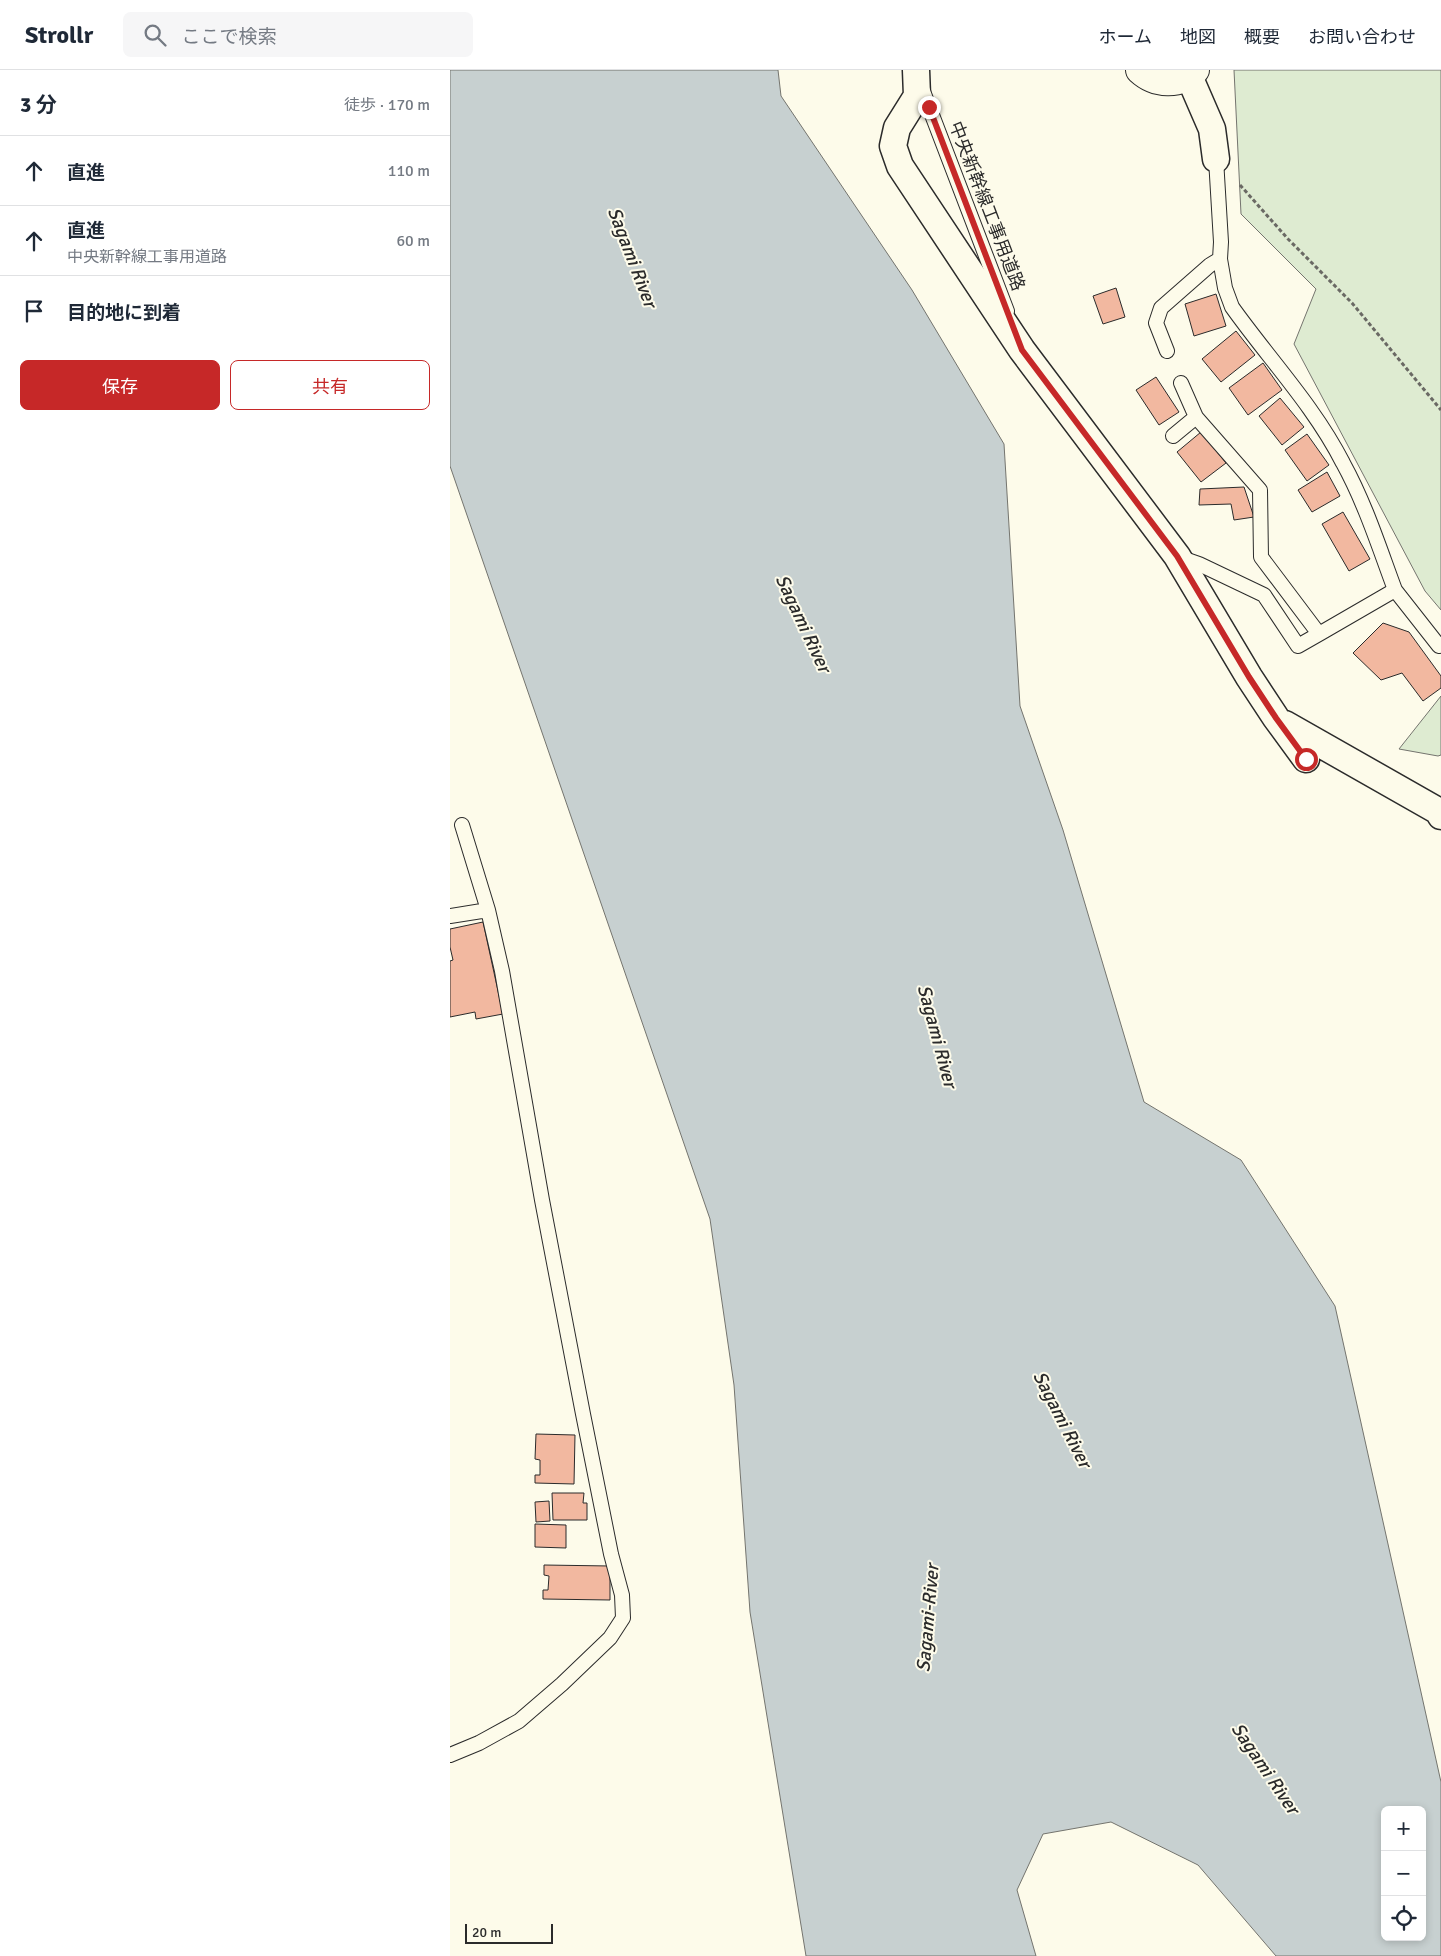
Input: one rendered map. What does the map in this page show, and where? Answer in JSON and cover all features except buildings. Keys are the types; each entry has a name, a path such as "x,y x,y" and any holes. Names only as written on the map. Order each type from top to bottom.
{"main road":[{"path":"1140,70 1148,77 1170,82 1192,73"}],"street":[{"path":"917,73 917,96 897,128 893,146 900,166 1022,350 1177,556 1276,718 1306,759"},
{"path":"1192,73 1212,129 1216,159"},
{"path":"1276,718 1438,811 1441,816"}],"lane":[{"name":"中央新幹線工事用道路","path":"917,73 1022,350"},
{"path":"1216,159 1221,242 1220,259 1225,288 1232,307 1316,419 1343,461 1362,502 1395,590 1439,646"},
{"path":"1167,351 1156,323 1161,308 1210,264 1220,259"},
{"path":"1181,383 1196,418 1260,490 1261,557 1319,634"},
{"path":"1173,436 1196,418"},
{"path":"1177,556 1199,564 1264,595 1298,646 1395,590"},
{"path":"450,1755 479,1743 519,1721 562,1684 610,1638 623,1618 622,1594 611,1554 583,1414 542,1200 502,971 488,910 462,825"},
{"path":"450,916 488,910"}],"path":[{"path":"1216,159 1288,239 1352,303 1441,410"}],"green space":[{"path":"1234,70 1441,70 1441,610 1425,591 1294,344 1316,289 1241,214"},
{"path":"1441,696 1441,755 1399,749"}],"water":[{"path":"450,70 778,70 781,96 912,290 1004,444 1020,706 1063,830 1144,1102 1241,1160 1335,1306 1441,1782 1441,1956 1276,1956 1198,1865 1111,1822 1043,1834 1017,1890 1036,1956 806,1956 750,1612 734,1385 710,1219 450,466"}],"route":[{"path":"929,107 1022,350 1177,556 1249,677 1306,759"}],"water label":[{"name":"Sagami River","path":"633,257"},
{"name":"Sagami River","path":"804,623"},
{"name":"Sagami River","path":"938,1036"},
{"name":"Sagami River","path":"1063,1419"},
{"name":"Sagami-River","path":"927,1618"},
{"name":"Sagami River","path":"1266,1768"}]}
